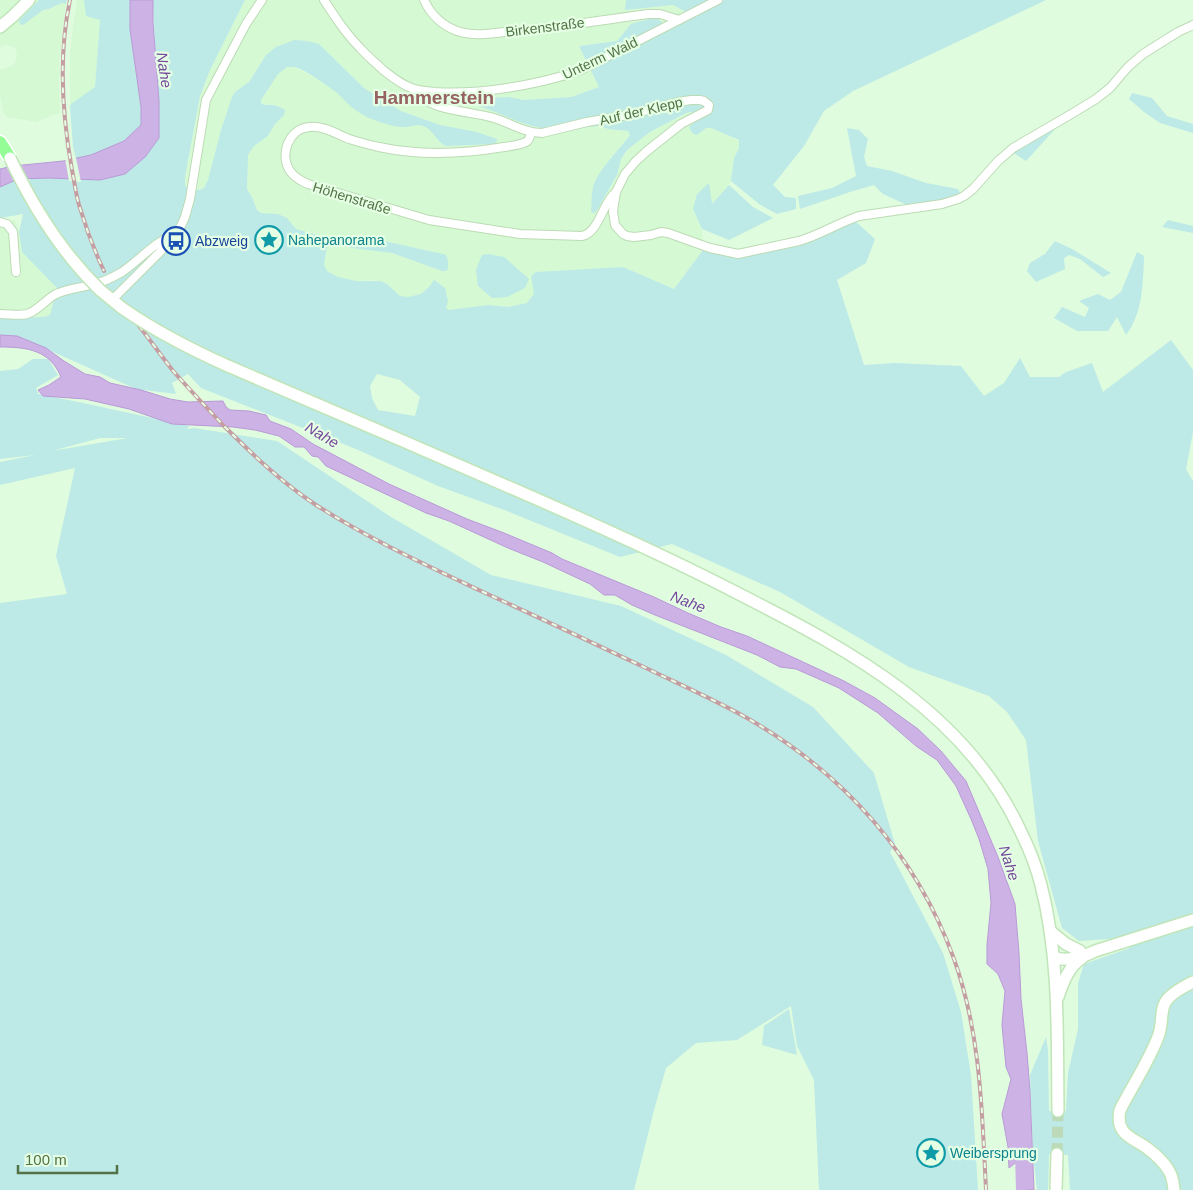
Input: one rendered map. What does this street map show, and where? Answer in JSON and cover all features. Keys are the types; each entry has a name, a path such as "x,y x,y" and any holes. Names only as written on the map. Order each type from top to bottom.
{"main road":[{"path":"0,27 28,0"},
{"path":"0,132 10,158"},
{"path":"0,142 32,202 51,232 76,265 112,300 159,332 191,349 608,530 711,579 785,617 839,648 894,684 929,712 954,735 978,762 999,792 1018,826 1041,884 1054,958 1058,1111"},
{"path":"1054,958 1072,952 1082,954 1095,951 1193,920"},
{"path":"1050,931 1082,954"},
{"path":"1056,1003 1067,974 1082,954"},
{"path":"1174,1190 1173,1178 1167,1168 1148,1149 1122,1131 1118,1117 1158,1037 1165,1003 1169,998 1193,982"},
{"path":"1056,1190 1057,1154"}],"street":[{"path":"112,300 176,234 185,217 188,209 206,100 246,24 262,0"},
{"path":"324,0 366,55 397,81 415,90 420,96 442,107 492,118 531,132"},
{"name":"Birkenstraße","path":"424,0 439,21 457,31 475,34 648,14 660,14 679,20"},
{"name":"Unterm Wald","path":"415,90 446,93 466,92 525,85 561,77 587,67 718,0"},
{"name":"Auf der Klepp","path":"531,132 542,133 587,122 626,116 678,102 700,100 707,103 709,105 708,110 681,124 636,161 621,180 616,192 613,218 619,230 627,236 651,235 661,232 668,233 715,250 744,253 808,238 859,216 942,204 958,199 969,193 998,161 1013,148 1096,99 1110,88 1128,67 1143,54 1193,25"},
{"name":"Höhenstraße","path":"531,132 530,138 520,144 468,151 408,152 379,147 323,129 309,127 292,136 288,142 285,155 289,170 301,181 420,218 520,234 587,235"},
{"name":"Auf der Klepp","path":"587,235 594,228 610,198 616,192"},
{"path":"0,222 7,224 13,232 16,272"},
{"path":"0,314 28,314 51,297 64,291 99,283 131,265 162,240 176,234"}],"shaded area":[{"path":"0,0 39,0 19,20 34,16 43,10 62,3 66,4 60,54 60,114 55,114 37,122 7,117 3,111 0,95 0,70 15,63 17,54 15,48 8,45 0,49"},
{"path":"39,0 67,0 66,4 62,3 43,10 23,25 20,24 19,20"},
{"path":"77,0 84,0 86,16 100,20 95,87 70,106 70,54"},
{"path":"84,0 130,0 130,29 141,107 141,125 124,141 91,155 76,158 73,147 70,107 71,104 95,87 100,20 86,16"},
{"path":"130,0 153,0 159,101 159,138 145,157 125,174 100,180 18,179 0,187 0,169 63,161 91,155 124,141 141,125 141,107 130,29"},
{"path":"153,0 245,0 210,70 200,96 185,177 187,188 199,190 204,188 208,180 221,130 235,92 249,82 266,55 276,47 294,40 319,44 364,88 401,111 440,125 477,132 497,139 494,144 446,146 430,130 423,126 393,126 373,120 352,107 328,86 300,69 287,67 278,74 261,100 261,103 280,107 285,110 284,115 275,124 268,136 254,146 248,155 247,189 257,210 261,213 278,214 287,218 296,229 324,237 342,239 361,237 384,241 443,254 446,255 448,261 448,269 442,271 392,253 336,244 327,248 324,265 327,271 338,277 356,281 380,281 387,284 400,296 408,297 421,294 434,280 445,288 448,301 446,308 449,310 488,305 508,307 527,303 534,294 531,276 536,272 623,267 674,289 703,250 721,255 743,257 811,241 855,221 875,239 866,263 837,280 864,365 895,363 961,366 984,396 1004,383 1020,358 1030,377 1059,377 1066,372 1092,363 1103,392 1171,340 1193,370 1193,432 1186,469 1193,481 1193,1190 1070,1190 1068,1155 1049,1154 1048,1190 1037,1190 1033,1154 1030,1075 1046,1037 1049,1111 1066,1111 1068,1073 1078,1029 1078,983 1084,964 1130,948 1125,938 1079,941 1062,928 1038,841 1026,740 1007,712 989,696 909,667 780,592 672,544 620,557 507,511 438,486 356,449 201,388 188,374 172,383 176,394 136,389 31,342 0,336 0,318 44,317 50,315 57,288 22,252 19,232 23,214 0,218 0,187 18,179 29,188 30,179 100,180 125,174 159,138","holes":["377,374 400,380 420,397 415,416 378,410 372,398 370,386"]},
{"path":"245,0 626,0 626,10 673,5 686,12 664,24 632,24 617,41 579,46 599,87 571,97 524,100 509,97 479,98 477,105 531,126 542,128 548,135 600,126 608,129 628,131 630,135 597,178 593,188 593,212 596,212 617,175 621,159 627,150 650,132 686,113 691,112 701,115 697,135 706,128 711,128 739,141 729,185 712,204 693,209 702,229 703,250 674,289 623,267 531,276 534,294 527,303 508,307 488,305 449,310 429,287 421,294 400,297 387,284 373,280 356,281 338,277 327,271 324,265 327,248 330,245 336,244 392,253 442,271 446,255 361,237 342,239 324,237 296,229 287,218 278,214 261,213 257,210 247,190 248,155 254,146 268,136 285,110 272,104 264,105 261,103 261,100 278,74 287,67 295,67 319,80 357,111 374,120 404,127 415,125 429,129 442,145 493,144 497,139 477,132 440,125 401,111 364,88 319,44 266,55 249,82 236,92 232,98 204,188 199,190 187,188 185,177 200,96 210,70"},
{"path":"626,0 1046,0 853,91 824,111 804,146 773,185 785,197 796,198 796,209 777,214 759,204 731,181 734,158 739,148 739,140 711,128 706,128 697,135 694,134 689,127 701,116 691,112 650,132 627,150 621,159 617,175 596,212 593,213 591,211 593,187 604,167 630,135 628,131 608,129 600,126 548,135 542,128 526,124 477,105 479,98 509,97 524,100 571,97 599,87 579,46 617,41 631,24 656,17 664,24 686,12 673,5 625,10"},
{"path":"1132,93 1152,98 1167,116 1193,124 1193,133 1160,123 1129,99"},
{"path":"847,128 859,130 868,139 864,157 867,166 892,171 926,183 958,189 961,195 948,201 909,206 883,194 874,185 800,209 798,196 832,188 856,176"},
{"path":"1052,128 1056,128 1026,161 1012,152"},
{"path":"709,183 712,204 729,185 753,207 773,218 729,240 702,229 693,209 697,194"},
{"path":"15,220 22,252 57,287 51,315 44,317 0,318 0,222"},
{"path":"1168,220 1193,226 1193,233 1162,227"},
{"path":"1055,241 1111,273 1103,277 1080,259 1069,255 1064,258 1065,269 1036,282 1027,271 1030,263 1045,254"},
{"path":"1137,252 1144,256 1141,297 1136,317 1126,335 1117,317 1108,331 1077,331 1054,318 1062,307 1085,317 1089,308 1079,301 1098,294 1110,300 1121,292"},
{"path":"488,254 504,257 529,279 525,288 507,297 492,298 478,286 476,270 482,255"},
{"path":"0,335 17,336 46,348 85,374 100,377 110,383 188,402 223,401 230,410 249,411 266,415 270,421 291,429 313,444 389,484 688,613 747,636 844,681 875,698 918,729 941,751 966,781 998,857 1015,904 1021,999 1030,1091 1034,1190 1025,1190 1019,1160 1009,1168 1008,1147 1002,1114 1011,1079 1006,1067 1002,1025 1005,991 998,974 987,964 991,903 988,869 979,839 956,786 937,760 916,746 878,713 839,688 796,669 780,667 757,655 632,605 615,595 604,595 590,584 543,562 449,521 426,513 326,466 318,457 312,456 304,447 295,447 279,436 233,427 172,424 129,409 85,399 43,396 38,390 61,377 56,368 44,356 28,349 0,347"},
{"path":"33,359 48,359 58,375 36,388 38,394 189,426 187,429 194,428 277,441 391,517 491,575 621,606 726,655 813,707 874,773 895,844 890,852 943,953 961,1012 971,1075 978,1190 819,1190 814,1080 797,1046 791,1006 737,1040 696,1043 666,1068 634,1190 0,1190 0,603 67,594 56,556 75,468 0,485 0,462 35,455 0,459 0,371 18,369","holes":["100,438 128,438 52,451"]},
{"path":"789,1009 797,1055 762,1045 764,1026"}],"pier":[{"path":"75,156 81,182 69,181 65,158"}],"waterway":[{"name":"Nahe","path":"1021,1155 1022,1190"}],"tunnel":[{"path":"1057,1154 1058,1111"}],"railway":[{"path":"70,0 66,21 63,64 66,128 78,201 91,241 104,271"},
{"path":"139,326 174,372 223,425 279,477 316,505 356,529 419,562 735,711 782,740 845,791 897,851 919,885 938,921 954,959 963,987 975,1044 979,1073 986,1190"}],"place":[{"name":"Nahepanorama","path":"269,240"},
{"name":"Abzweig","path":"176,241"},
{"name":"Weibersprung","path":"931,1153"}],"district":[{"name":"Hammerstein","path":"434,97"}]}
